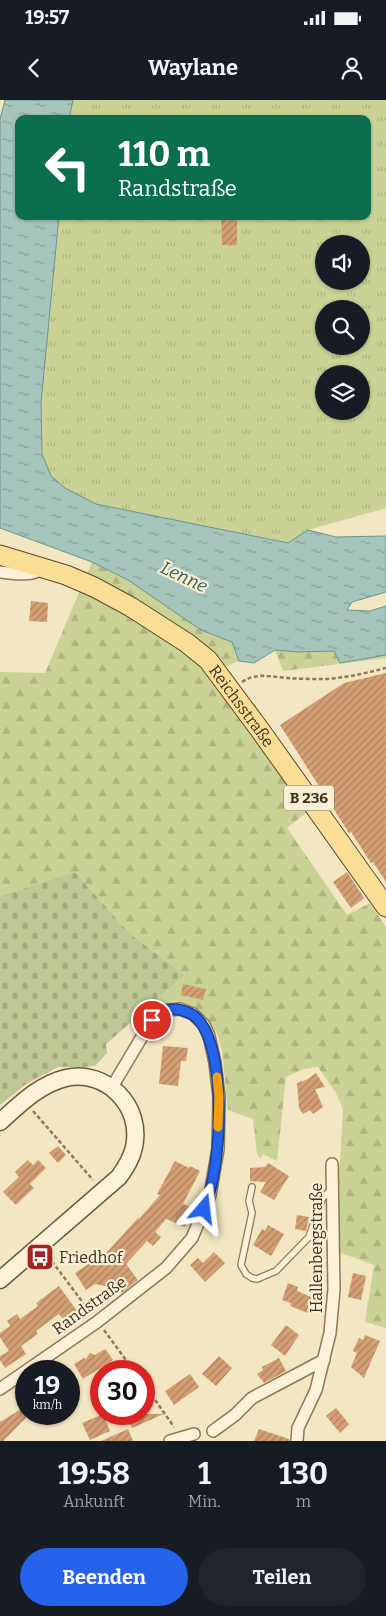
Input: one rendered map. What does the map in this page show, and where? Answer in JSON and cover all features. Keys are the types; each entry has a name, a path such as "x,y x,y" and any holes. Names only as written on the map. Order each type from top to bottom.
{"main road":[{"name":"B 236","path":"0,555 42,568"},
{"name":"Reichsstraße","path":"42,568 66,575 94,587 131,607 187,643 208,660 386,907"},
{"path":"0,1122 44,1087 66,1078 79,1076 103,1082 112,1087 123,1098 133,1117 136,1135 132,1156 123,1172 106,1189 0,1280"}],"street":[{"path":"0,572 26,574 37,572 42,568"},
{"name":"Randstraße","path":"0,1389 97,1322 166,1268 192,1238 210,1195 218,1149 219,1097 216,1063 204,1025 193,1014 180,1009 168,1010 152,1020 112,1087"},
{"name":"Hallenbergstraße","path":"297,1441 298,1428 316,1390 330,1333 334,1289 332,1164"},
{"path":"213,1431 235,1415 252,1398 324,1360"},
{"path":"171,1441 194,1434"}],"lane":[{"path":"252,1187 249,1201 252,1213 241,1265 246,1274 252,1278 257,1278 276,1271 309,1236 322,1199 333,1187"}],"path":[{"path":"231,690 246,679 266,675 287,678 327,679 354,676 386,668"},
{"path":"24,1101 94,1182"},
{"path":"40,1246 126,1360"},
{"path":"155,1400 174,1427 171,1441"}],"green space":[{"path":"73,100 386,100 386,508 308,530 288,543 96,504 65,488 51,476 42,454 41,403 59,220 371,220 371,115 70,115"},
{"path":"92,562 128,580 201,630 232,642 239,661 208,673 306,813 287,828 347,915 370,903 386,927 386,1328 365,1322 374,1265 338,1252 338,1167 340,1163 343,1109 336,1093 318,1067 304,1069 286,1077 277,1161 263,1154 261,1158 257,1155 253,1119 228,1110 222,1051 217,1033 203,1016 186,1004 175,1001 149,1007 185,975 130,934 75,872 0,896 0,672 45,673"},
{"path":"275,650 298,652 334,651 341,663 386,655 386,658 283,671"},
{"path":"75,872 130,934 185,975 106,1044 107,1053 96,1065 58,1067 26,1084 0,1105 0,896"}],"water":[{"name":"Lenne","path":"5,100 73,100 70,115 15,115 15,220 59,220 41,403 42,454 51,476 65,488 96,504 288,543 308,530 336,537 386,536 386,592 352,602 347,610 370,611 386,606 386,655 340,663 334,651 298,652 275,650 254,663 239,661 232,642 201,630 128,580 92,562 0,528 0,119"}],"building":[{"path":"221,220 237,220 237,245 222,245"},
{"path":"31,601 48,603 47,622 29,621"},
{"path":"386,673 386,882 351,832 349,833 280,725 344,683"},
{"path":"347,872 364,898 351,908 333,882"},
{"path":"183,984 206,989 203,1000 181,995"},
{"path":"163,1046 188,1048 186,1061 181,1061 178,1086 159,1084"},
{"path":"316,1073 325,1087 315,1089 323,1107 313,1114 310,1110 303,1114 299,1108 297,1083 306,1080"},
{"path":"58,1146 66,1155 58,1163 49,1153"},
{"path":"28,1160 33,1165 38,1160 46,1168 30,1184 34,1188 16,1205 3,1192 19,1177 15,1172"},
{"path":"175,1161 200,1171 183,1204 193,1208 185,1227 166,1219 155,1232 161,1237 153,1246 147,1241 126,1264 138,1280 122,1293 112,1282 105,1286 95,1284 86,1290 75,1273 96,1259 98,1262 139,1219 160,1195 157,1194"},
{"path":"268,1163 289,1176 274,1200 260,1192 266,1182 250,1181 250,1168 265,1167"},
{"path":"297,1215 309,1217 306,1231 295,1229"},
{"path":"268,1225 284,1234 271,1256 253,1245 262,1229 265,1231"},
{"path":"214,1252 225,1263 205,1282 190,1265 198,1258 203,1263"},
{"path":"353,1273 366,1276 361,1300 348,1297"},
{"path":"288,1283 298,1287 297,1291 314,1298 308,1313 290,1306 291,1303 282,1300"},
{"path":"59,1286 82,1318 69,1328 59,1314 36,1331 38,1334 21,1346 26,1354 5,1368 0,1360 0,1356 9,1351 0,1337 0,1333 10,1326 7,1321 17,1314 20,1319 38,1306 36,1303"},
{"path":"286,1325 299,1335 285,1356 271,1345"},
{"path":"365,1335 380,1341 364,1378 351,1367 357,1353 353,1351 359,1338 363,1340"},
{"path":"105,1349 113,1360 90,1360 90,1375 83,1379 80,1374 80,1360 86,1359 90,1353 95,1355"},
{"path":"219,1356 232,1368 216,1386 202,1374"},
{"path":"279,1358 286,1371 264,1383 257,1374 263,1370 262,1367"},
{"path":"190,1374 199,1387 174,1405 165,1391"},
{"path":"336,1408 349,1424 340,1433 326,1416"},
{"path":"15,1413 15,1425 19,1425 3,1441 0,1441 0,1422"},
{"path":"155,1414 164,1414 155,1418"},
{"path":"90,1420 90,1425 108,1425 110,1431 90,1440 82,1423"},
{"path":"128,1429 133,1441 101,1441"},
{"path":"259,1429 289,1439 289,1441 254,1441"}],"slow traffic":[{"path":"217,1077 219,1097 218,1127"}],"place":[{"name":"Friedhof","path":"40,1257"}],"route":[{"path":"152,1020 168,1010 180,1009 193,1014 204,1025 209,1036 216,1063 219,1097 218,1149 210,1195 204,1209"}]}
